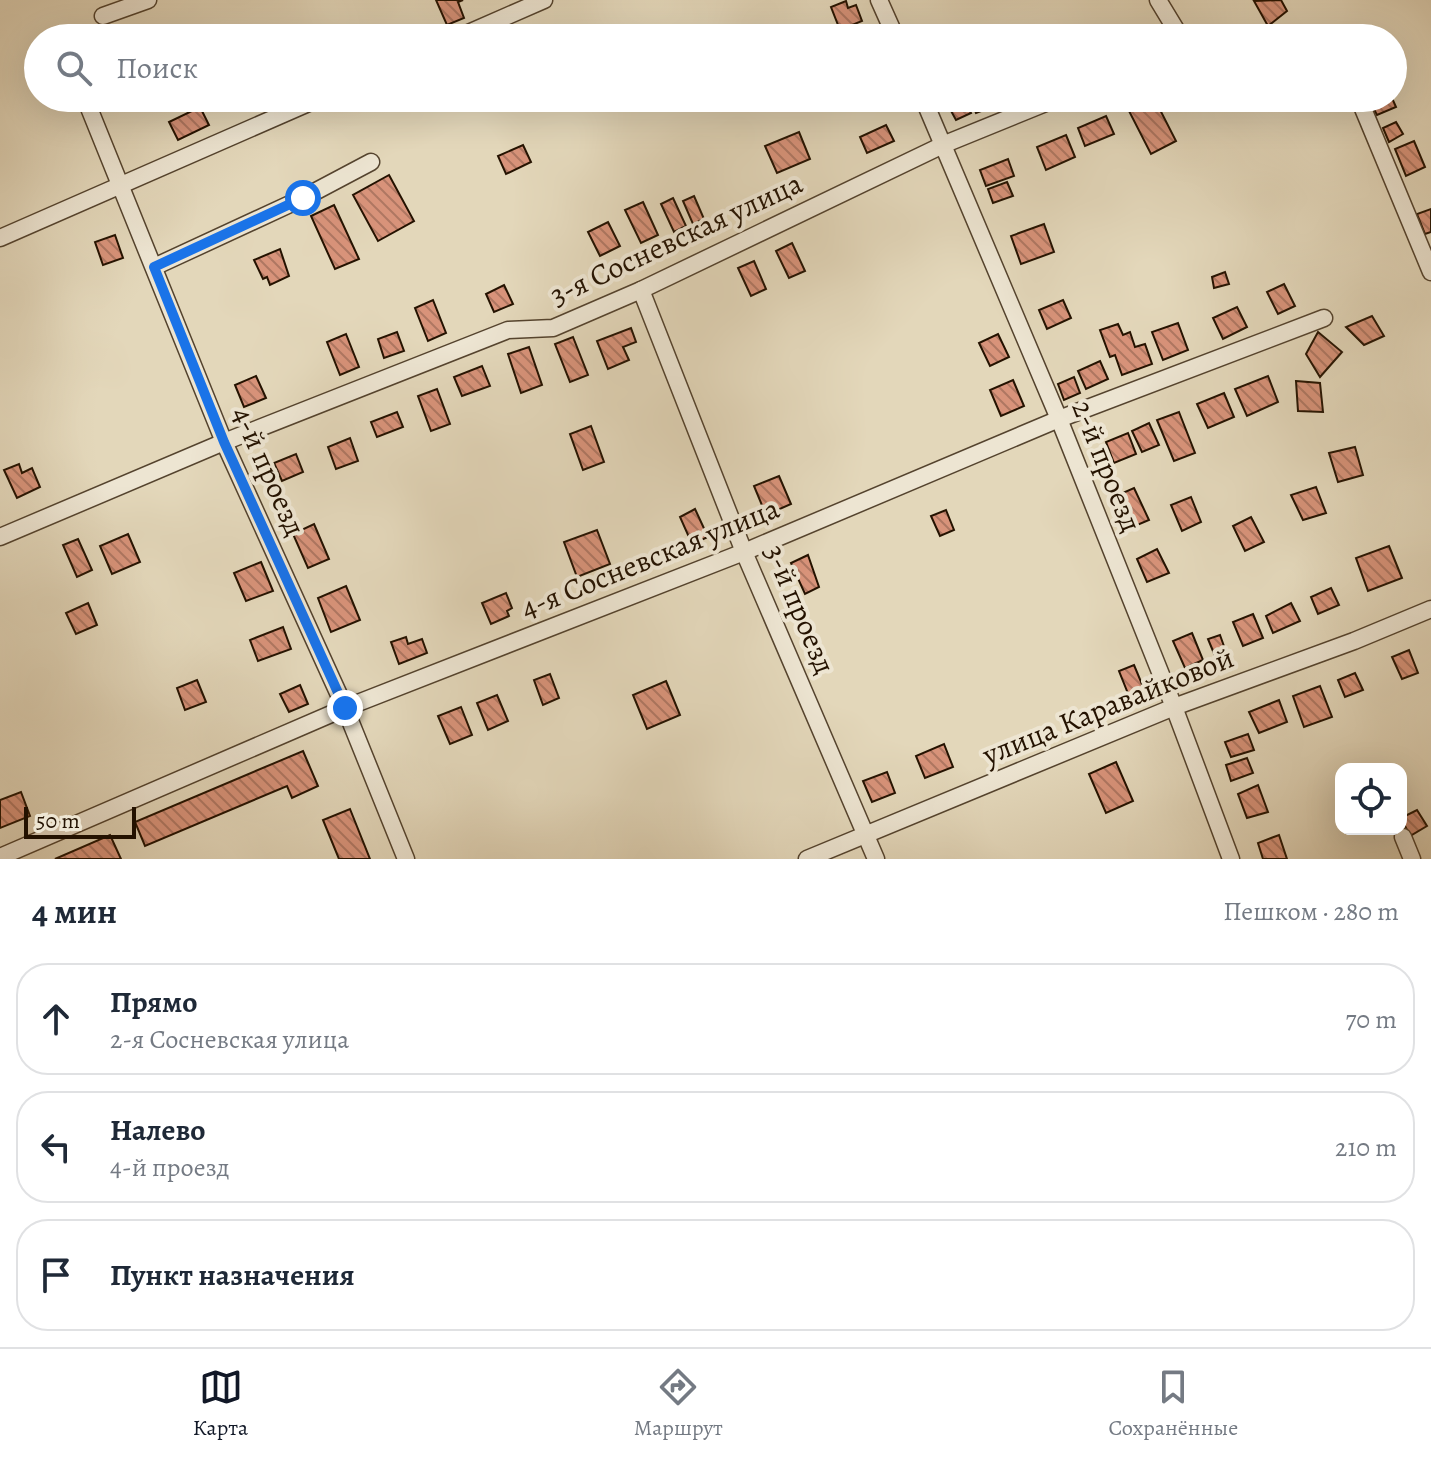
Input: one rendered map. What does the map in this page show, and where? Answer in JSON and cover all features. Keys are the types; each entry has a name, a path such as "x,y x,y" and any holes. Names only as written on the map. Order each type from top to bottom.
{"street":[{"path":"103,16 148,0"},
{"path":"489,24 544,0"},
{"path":"879,0 890,24"},
{"path":"1158,0 1173,24"},
{"name":"4-й проезд","path":"91,112 224,442 345,708 406,859"},
{"path":"0,238 288,112"},
{"name":"2-й проезд","path":"930,112 1059,419 1231,859"},
{"name":"3-я Сосневская улица","path":"0,537 224,442 508,330 553,328 641,290 945,144 1024,112"},
{"path":"1364,112 1431,272"},
{"path":"154,267 303,198 371,162"},
{"name":"3-й проезд","path":"641,290 744,552 876,859"},
{"name":"4-я Сосневская улица","path":"0,857 345,708 744,552 1059,419 1324,318"},
{"name":"улица Каравайковой","path":"807,859 1174,707 1354,641 1431,609"},
{"path":"1403,837 1412,859"}],"building":[{"path":"436,0 463,0 458,2 464,18 447,24"},
{"path":"1281,0 1287,11 1267,24 1254,1"},
{"path":"846,1 848,8 856,5 862,21 838,24 831,7"},
{"path":"190,112 202,112 209,125 178,140 169,122"},
{"path":"952,112 971,113 956,120"},
{"path":"1130,112 1161,112 1176,141 1151,154"},
{"path":"1106,116 1114,134 1085,146 1078,128"},
{"path":"1396,122 1403,134 1389,142 1383,128"},
{"path":"886,125 894,141 867,153 860,137"},
{"path":"799,132 810,159 777,173 765,146"},
{"path":"1066,135 1075,157 1046,170 1037,147"},
{"path":"1414,141 1425,167 1406,176 1395,149"},
{"path":"523,145 531,162 506,174 498,156"},
{"path":"1008,159 1014,176 986,186 980,170"},
{"path":"389,175 414,221 378,241 353,195"},
{"path":"1007,182 1013,196 993,203 988,189"},
{"path":"694,196 704,219 693,224 683,201"},
{"path":"673,198 686,226 674,232 661,204"},
{"path":"643,202 658,235 641,243 625,210"},
{"path":"334,205 359,259 335,269 311,216"},
{"path":"1431,209 1431,232 1425,234 1417,214"},
{"path":"608,222 620,246 600,256 588,232"},
{"path":"1044,224 1054,252 1021,264 1011,236"},
{"path":"115,235 123,258 103,265 95,242"},
{"path":"792,243 805,271 789,278 776,251"},
{"path":"280,249 289,276 270,285 267,277 263,279 254,260"},
{"path":"754,261 766,289 751,296 738,268"},
{"path":"1225,272 1229,284 1214,288 1212,277"},
{"path":"1284,284 1295,306 1278,314 1267,292"},
{"path":"504,285 513,304 494,312 486,294"},
{"path":"433,300 446,333 428,341 415,308"},
{"path":"1063,300 1071,318 1047,329 1039,310"},
{"path":"1237,307 1247,327 1223,339 1213,318"},
{"path":"1372,316 1384,336 1364,345 1346,327"},
{"path":"1178,323 1188,350 1163,360 1152,332"},
{"path":"1118,324 1123,335 1130,332 1135,347 1145,344 1152,364 1122,375 1115,355 1110,357 1100,330"},
{"path":"631,328 636,342 623,347 629,360 608,369 597,341"},
{"path":"397,332 404,351 384,358 378,339"},
{"path":"1318,332 1342,352 1320,377 1306,354"},
{"path":"346,334 359,367 340,375 327,342"},
{"path":"998,334 1009,357 990,366 979,343"},
{"path":"573,337 588,375 570,382 555,344"},
{"path":"529,347 542,385 521,393 508,354"},
{"path":"1100,361 1108,379 1086,389 1078,371"},
{"path":"482,366 490,386 462,396 454,377"},
{"path":"256,376 266,398 244,407 235,385"},
{"path":"1268,376 1278,402 1247,416 1235,389"},
{"path":"1074,377 1080,393 1064,400 1058,384"},
{"path":"1013,380 1024,406 1001,416 990,390"},
{"path":"1296,381 1320,383 1323,412 1298,411"},
{"path":"437,389 450,424 431,431 418,396"},
{"path":"1224,393 1234,417 1208,428 1197,404"},
{"path":"397,412 403,427 377,437 371,422"},
{"path":"1179,412 1195,453 1174,461 1157,420"},
{"path":"1149,423 1159,445 1142,452 1132,431"},
{"path":"591,426 604,462 583,470 570,434"},
{"path":"1128,433 1136,454 1114,463 1106,442"},
{"path":"350,438 358,461 336,469 328,447"},
{"path":"1355,447 1363,475 1338,482 1329,453"},
{"path":"296,454 303,472 282,481 274,463"},
{"path":"19,464 22,473 32,468 40,487 17,498 4,470"},
{"path":"779,476 791,504 766,515 754,486"},
{"path":"1316,487 1326,513 1303,520 1291,495"},
{"path":"1134,488 1149,520 1123,531 1109,499"},
{"path":"1191,497 1201,522 1182,531 1171,505"},
{"path":"695,509 708,537 692,544 680,517"},
{"path":"946,510 954,530 940,536 931,516"},
{"path":"1251,517 1264,542 1245,551 1233,526"},
{"path":"314,524 329,559 308,568 293,534"},
{"path":"597,530 610,564 577,577 564,542"},
{"path":"128,534 140,562 112,574 100,546"},
{"path":"78,539 92,570 77,577 63,545"},
{"path":"1389,546 1402,578 1368,591 1356,558"},
{"path":"1157,549 1169,573 1147,582 1137,559"},
{"path":"808,555 819,587 805,594 791,563"},
{"path":"261,562 273,591 246,601 234,573"},
{"path":"346,586 360,620 331,632 318,598"},
{"path":"1331,588 1339,605 1318,614 1311,597"},
{"path":"506,593 512,608 507,611 509,616 491,624 482,603"},
{"path":"88,603 97,625 76,634 66,613"},
{"path":"1291,603 1300,621 1273,633 1266,616"},
{"path":"1253,614 1263,638 1243,646 1233,622"},
{"path":"283,627 291,649 258,661 250,640"},
{"path":"1192,633 1203,660 1185,668 1173,641"},
{"path":"1220,635 1226,652 1215,656 1208,639"},
{"path":"406,637 408,644 422,639 427,653 399,664 391,642"},
{"path":"1409,650 1418,673 1402,679 1392,657"},
{"path":"1134,665 1144,689 1129,696 1119,671"},
{"path":"1355,673 1363,690 1345,697 1338,680"},
{"path":"550,674 559,698 543,705 534,680"},
{"path":"197,680 206,702 185,710 177,688"},
{"path":"666,681 680,715 647,729 633,695"},
{"path":"300,685 308,704 289,712 280,694"},
{"path":"1320,686 1332,717 1304,727 1293,696"},
{"path":"497,695 508,721 488,730 477,703"},
{"path":"1279,700 1287,722 1259,733 1249,712"},
{"path":"461,707 472,735 450,744 438,716"},
{"path":"1248,734 1254,750 1231,757 1225,742"},
{"path":"944,744 953,767 925,778 916,756"},
{"path":"303,751 318,786 292,798 287,786 145,846 135,822"},
{"path":"1247,758 1253,773 1231,781 1226,765"},
{"path":"1116,762 1133,801 1106,813 1089,774"},
{"path":"887,772 895,793 872,802 863,781"},
{"path":"1258,785 1268,812 1247,818 1238,794"},
{"path":"21,792 30,816 0,828 0,800"},
{"path":"350,809 370,859 339,859 323,820"},
{"path":"1417,810 1427,826 1410,836 1407,815"},
{"path":"110,835 121,859 55,859"},
{"path":"1279,835 1287,859 1263,859 1258,843"}],"route":[{"path":"303,198 154,267 224,442 345,708"}]}
